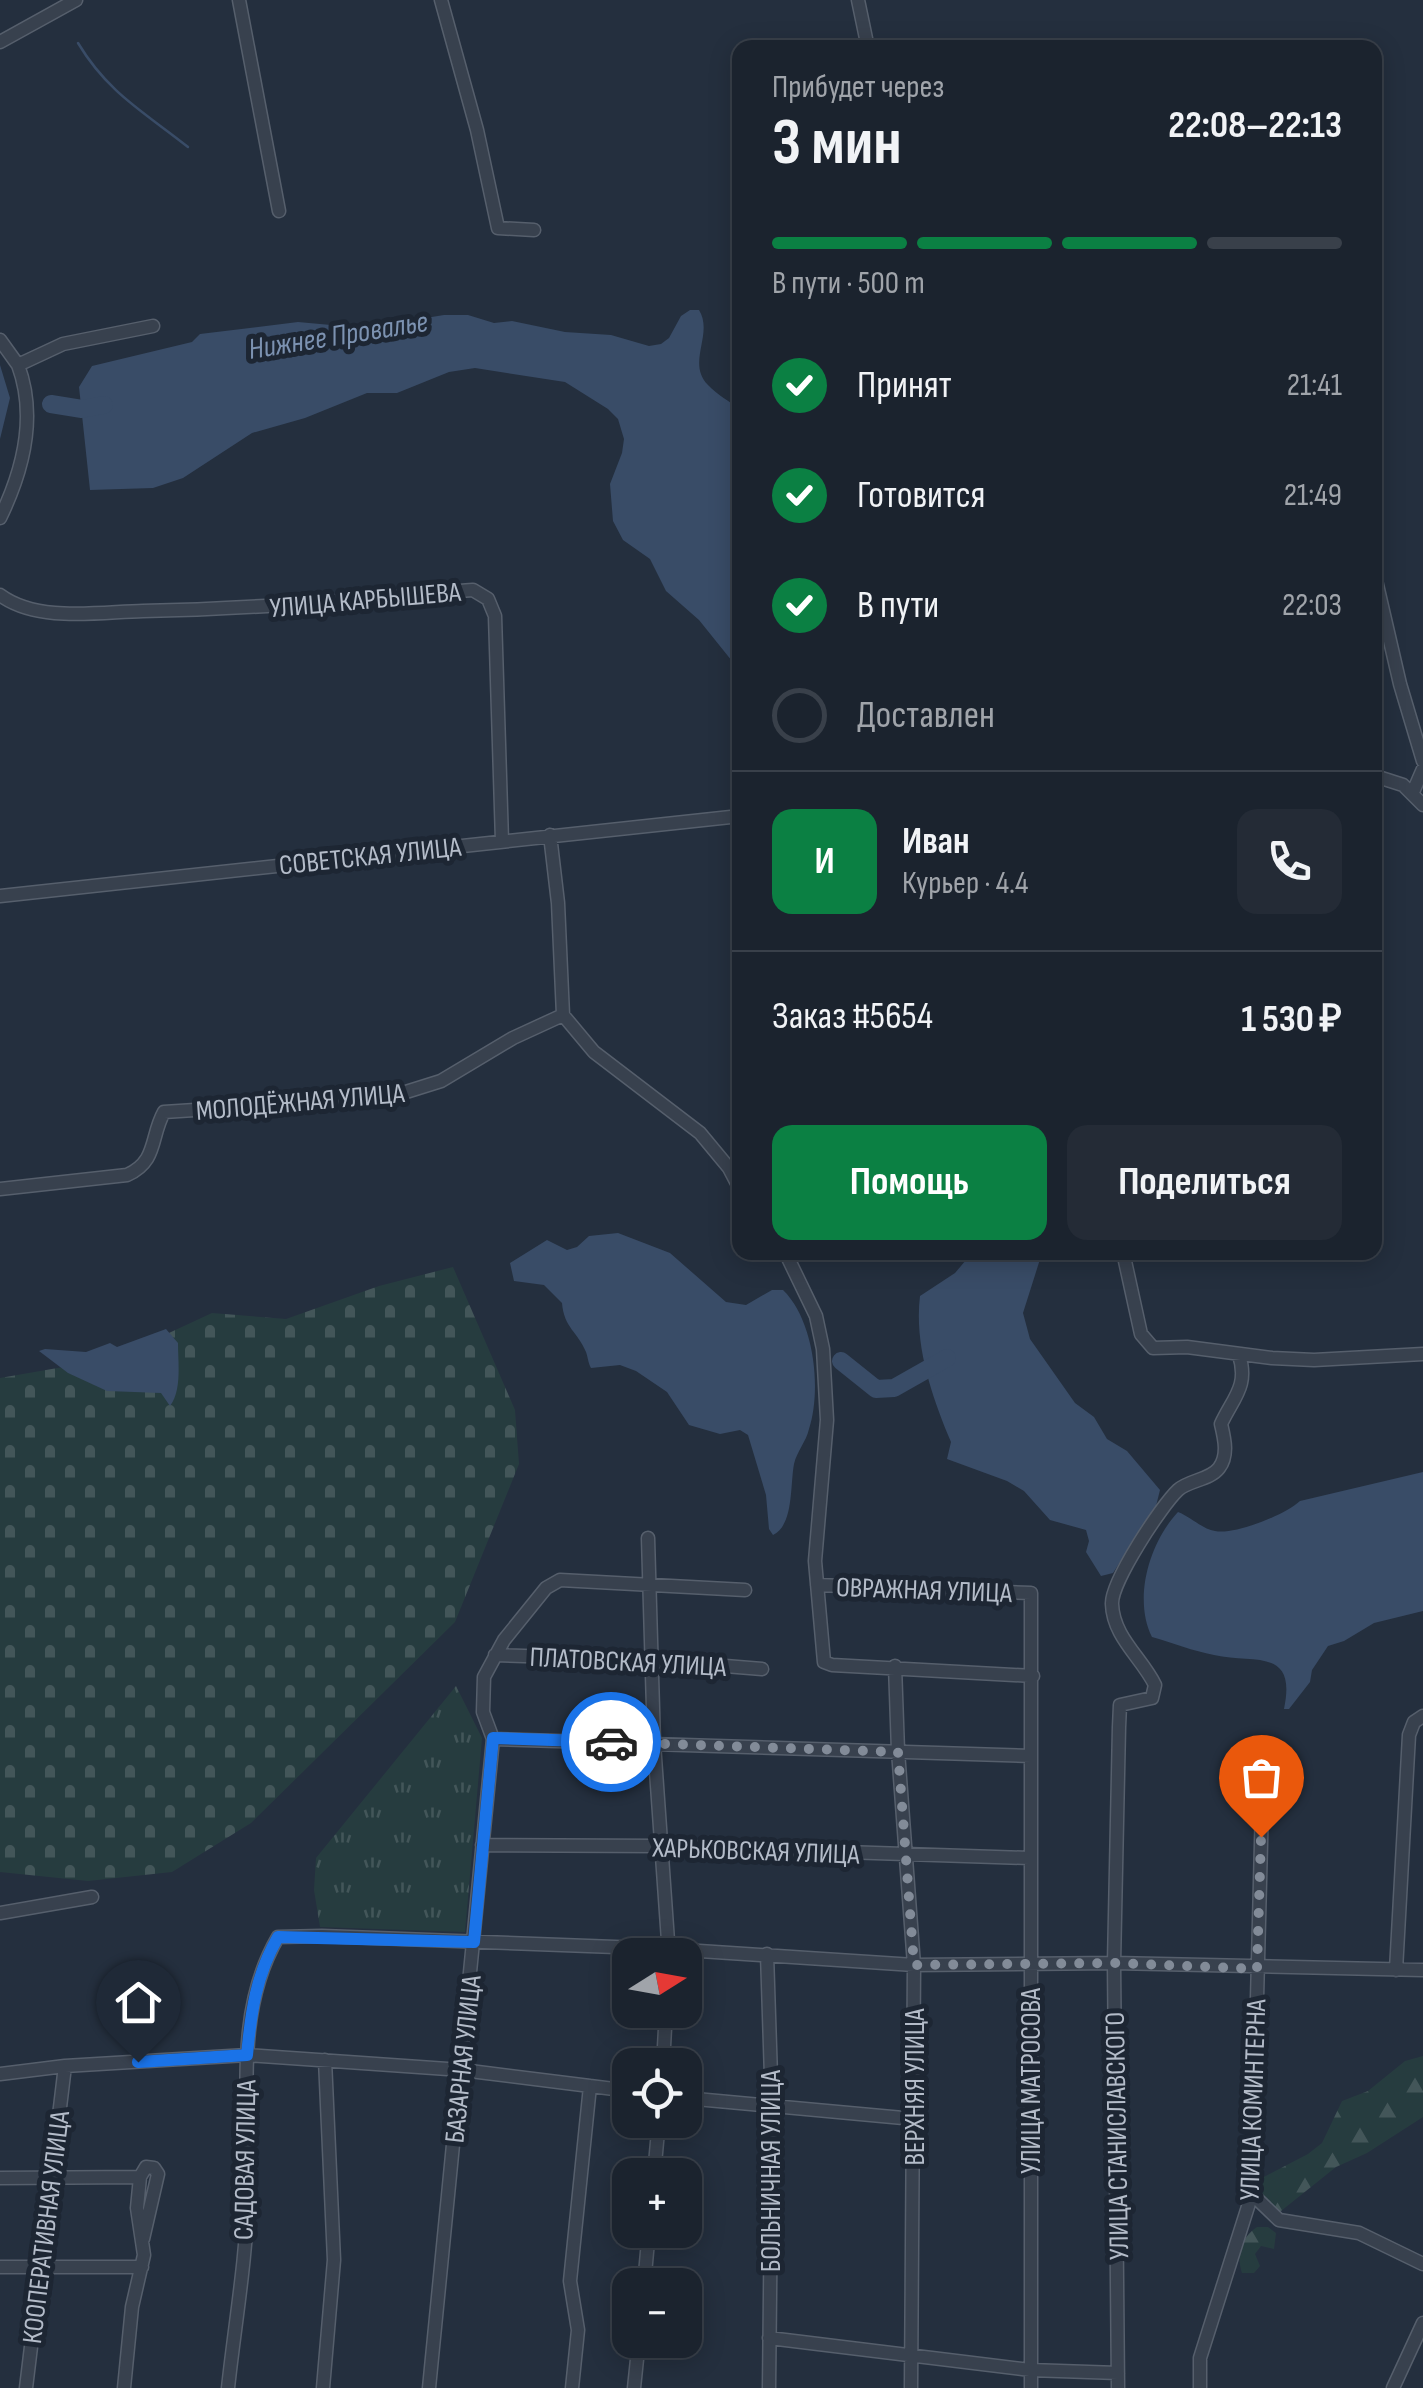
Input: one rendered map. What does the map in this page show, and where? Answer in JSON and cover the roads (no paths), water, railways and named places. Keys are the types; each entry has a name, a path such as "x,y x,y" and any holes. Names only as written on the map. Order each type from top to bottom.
{"street":[{"path":"0,42 76,0"},
{"path":"239,0 279,212"},
{"path":"441,0 477,130 498,228 534,230"},
{"path":"858,0 866,40"},
{"path":"18,365 63,344 154,326"},
{"path":"0,340 18,365 28,407 26,437 0,518"},
{"name":"УЛИЦА КАРБЫШЕВА","path":"0,595 35,609 90,612 245,610 473,590 488,599 495,616 502,841"},
{"path":"1382,606 1423,760"},
{"path":"1412,792 1423,768"},
{"path":"1382,777 1412,792 1423,804"},
{"name":"СОВЕТСКАЯ УЛИЦА","path":"0,896 732,817"},
{"path":"550,836 558,903 563,1015 594,1052 700,1133 732,1175"},
{"name":"МОЛОДЁЖНАЯ УЛИЦА","path":"0,1189 128,1176 139,1170 152,1152 164,1112 336,1103 417,1090 441,1082 513,1038 563,1015"},
{"path":"787,1260 816,1316 823,1349 827,1420 818,1503 817,1586 824,1662 1033,1676"},
{"path":"1125,1260 1141,1334 1147,1344 1161,1350 1187,1348 1314,1360 1423,1354"},
{"name":"УЛИЦА СТАНИСЛАВСКОГО","path":"1118,2388 1114,1963 1120,1705 1152,1698 1156,1685 1120,1632 1112,1602 1114,1591 1176,1492 1219,1468 1226,1443 1221,1424 1236,1402 1244,1378 1239,1355"},
{"path":"648,1538 654,1743 668,1938"},
{"name":"БАЗАРНАЯ УЛИЦА","path":"430,2388 493,1738 483,1712 484,1678 495,1655 546,1588 560,1580 651,1585"},
{"path":"651,1585 745,1590"},
{"name":"ОВРАЖНАЯ УЛИЦА","path":"817,1586 1031,1593"},
{"name":"УЛИЦА МАТРОСОВА","path":"1031,1593 1031,2388"},
{"name":"ПЛАТОВСКАЯ УЛИЦА","path":"495,1655 652,1660 762,1669"},
{"name":"ВЕРХНЯЯ УЛИЦА","path":"896,1666 898,1752 914,1965 911,2388"},
{"path":"1396,1970 1410,1735 1419,1719"},
{"path":"493,1738 1031,1756"},
{"name":"УЛИЦА КОМИНТЕРНА","path":"1200,2388 1200,2358 1252,2194 1262,1804"},
{"name":"ХАРЬКОВСКАЯ УЛИЦА","path":"482,1845 660,1846 1030,1858"},
{"path":"0,1913 92,1896"},
{"name":"САДОВАЯ УЛИЦА","path":"228,2388 248,2194 247,2055 255,1990 263,1964 278,1937 474,1942"},
{"path":"474,1942 612,1949"},
{"path":"702,1953 914,1965 1114,1963 1423,1970"},
{"name":"БОЛЬНИЧНАЯ УЛИЦА","path":"767,1954 772,2108 769,2388"},
{"path":"0,2074 247,2055 462,2070 612,2089"},
{"path":"324,2388 334,2260 325,2060"},
{"name":"КООПЕРАТИВНАЯ УЛИЦА","path":"26,2388 65,2066"},
{"path":"572,2388 578,2330 570,2281 590,2086"},
{"path":"702,2100 914,2118"},
{"path":"0,2178 140,2177 146,2167 154,2168 158,2174 132,2306 124,2388"},
{"path":"1252,2194 1279,2220 1359,2233 1423,2264"},
{"path":"0,2267 142,2267"},
{"path":"1393,2388 1423,2323"},
{"path":"768,2338 1030,2370 1118,2373"},
{"path":"634,2388 637,2358"}],"water":[{"path":"699,310 704,329 699,358 702,376 732,404 732,661 699,620 666,591 650,559 623,540 613,521 610,484 624,439 618,419 565,382 475,368 449,372 397,393 367,393 305,418 252,433 183,478 153,488 90,490 79,387 92,366 192,342 200,334 298,322 364,328 468,315 494,323 512,321 565,332 611,335 649,346 669,338 681,316"},
{"path":"0,365 10,398 0,439"},
{"path":"618,1233 670,1253 726,1302 746,1305 772,1290 783,1290 794,1303 808,1337 815,1395 808,1434 794,1464 788,1514 773,1535 748,1435 740,1430 720,1434 689,1425 667,1392 636,1371 620,1365 591,1368 583,1345 565,1318 562,1303 544,1285 514,1281 510,1263 547,1240 567,1250 589,1236"},
{"path":"966,1260 1040,1260 1023,1313 1030,1339 1075,1403 1094,1417 1107,1439 1127,1451 1160,1490 1156,1506 1113,1573 1101,1576 1086,1552 1086,1530 1050,1520 1024,1491 1007,1481 947,1459 951,1442 931,1389 922,1352 919,1314 920,1296 955,1273"},
{"path":"166,1329 178,1343 178,1384 170,1406 161,1393 107,1391 68,1373 39,1351 86,1352 110,1343 117,1347"},
{"path":"1423,1472 1423,1611 1374,1623 1328,1646 1312,1670 1310,1682 1289,1709 1284,1709 1284,1676 1269,1662 1206,1653 1152,1637 1144,1606 1147,1572 1159,1539 1178,1512 1210,1530 1235,1530 1272,1518 1300,1501"}],"waterway":[{"path":"78,43 114,89 188,147"},
{"name":"Нижнее Провалье","path":"51,404 82,409 104,405"},
{"path":"841,1361 876,1389 894,1388 947,1358"}]}
